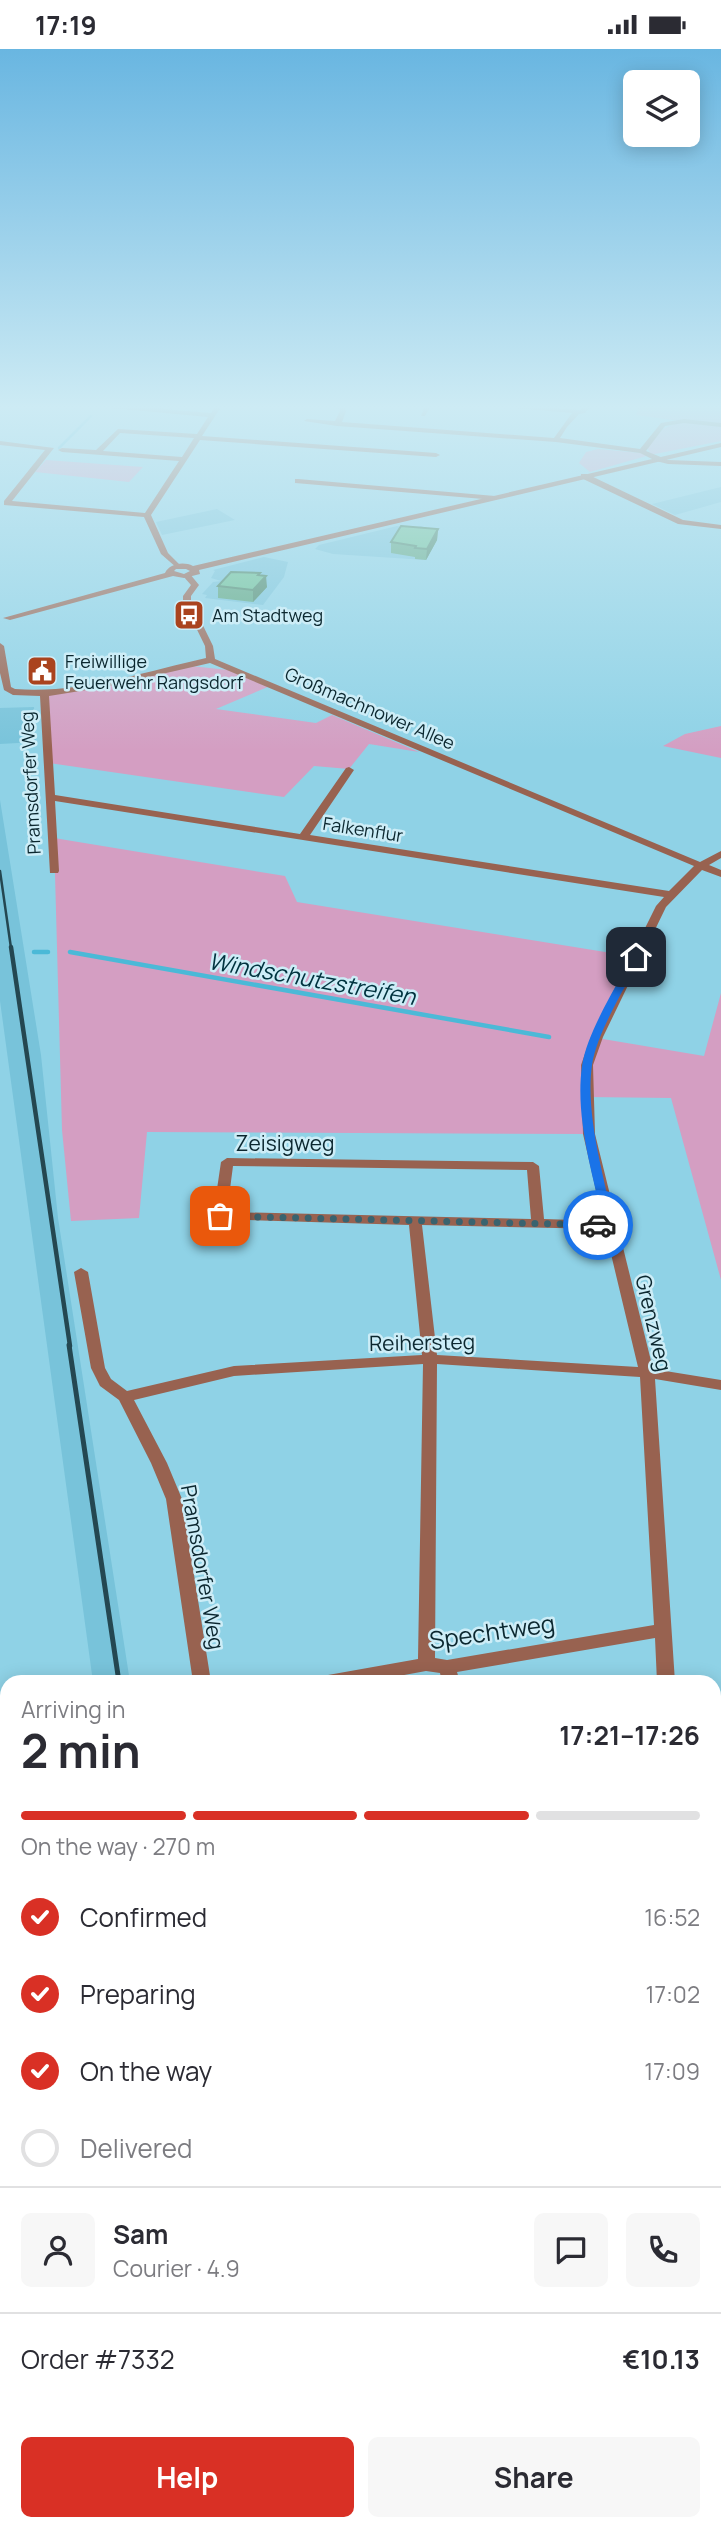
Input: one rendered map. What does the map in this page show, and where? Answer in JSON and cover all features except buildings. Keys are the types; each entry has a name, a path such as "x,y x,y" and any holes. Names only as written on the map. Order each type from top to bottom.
{"street":[{"path":"150,520 165,554 177,566"},
{"path":"170,574 170,569 177,566 195,568 402,520"},
{"path":"676,520 721,527"},
{"path":"7,618 170,574 187,576 196,573 195,568"},
{"path":"0,646 7,688 13,692 44,694 105,684 211,660 209,646 187,601 187,596 195,585 187,576"},
{"name":"Großmachnower Allee","path":"211,660 253,675 721,874"},
{"name":"Pramsdorfer Weg","path":"44,694 54,871"},
{"path":"303,837 349,770"},
{"name":"Falkenflur","path":"49,797 671,895"},
{"name":"Grenzweg","path":"666,1675 647,1373 589,1134 587,1065 597,1037 656,916 671,895 700,866 721,854"},
{"name":"Zeisigweg","path":"538,1223 533,1166 227,1162 220,1216 609,1225"},
{"path":"415,1219 430,1359 426,1664"},
{"name":"Pramsdorfer Weg","path":"80,1272 98,1368 105,1382 125,1397 174,1499 201,1675"},
{"name":"Reihersteg","path":"125,1397 234,1371 430,1359 647,1373 721,1385"},
{"name":"Spechtweg","path":"366,1675 426,1664 449,1674 663,1630"}],"shaded area":[{"path":"166,520 235,520 162,535 156,522"},
{"path":"397,526 409,529 421,526 432,531 414,538 437,540 426,560 333,554 315,549 319,545"},
{"path":"264,557 288,562 284,577 263,605 205,598 207,595 202,594 213,582 221,581 211,578 215,571 213,570"},
{"path":"191,666 228,670 270,686 216,709 316,723 332,715 419,752 369,744 349,769 314,766 284,797 49,763 44,694"},
{"path":"34,707 36,742 0,744 0,708"},
{"path":"721,726 721,758 663,746 685,734"},
{"path":"0,800 41,1055 58,1218 129,1675 92,1675 0,1001"},
{"path":"54,838 285,876 297,902 636,957 597,1038 704,1056 721,993 721,1280 671,1098 587,1097 589,1134 147,1132 139,1218 71,1221 62,1130"}],"waterway":[{"name":"Windschutzstreifen","path":"34,952 48,952"},
{"name":"Windschutzstreifen","path":"70,952 549,1037"}],"railway":[{"path":"0,871 11,948"},
{"path":"11,947 70,1346"},
{"path":"69,1345 118,1675"}],"way so far":[{"path":"220,1216 598,1225"}],"place":[{"name":"Am Stadtweg","path":"189,615"},
{"name":"Freiwillige Feuerwehr Rangsdorf","path":"42,671"}],"route":[{"path":"598,1225 609,1225 589,1134 587,1065 597,1037 636,957"}]}
